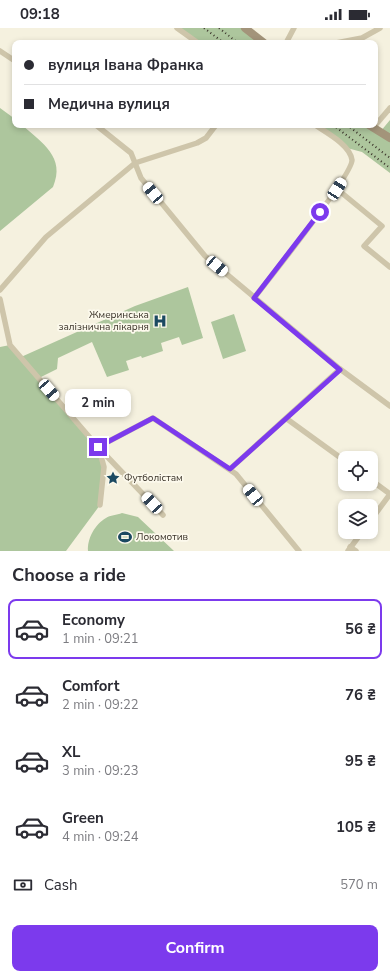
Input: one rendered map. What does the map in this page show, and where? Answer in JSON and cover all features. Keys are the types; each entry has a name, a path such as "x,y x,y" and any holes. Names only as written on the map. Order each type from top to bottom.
{"main road":[{"path":"245,28 260,40"},
{"path":"374,128 390,138"}],"street":[{"path":"176,28 194,40"},
{"path":"288,40 294,28"},
{"path":"352,40 362,38 380,28"},
{"path":"0,51 12,59"},
{"path":"378,119 390,108"},
{"path":"100,128 129,151 144,182 205,256 340,370 390,406"},
{"path":"0,290 46,237 135,163 197,143 206,138 214,128"},
{"path":"254,298 337,189 351,166 350,154 347,148 319,128"},
{"path":"337,189 382,226 364,246 390,266"},
{"path":"0,299 10,345 98,447 163,515"},
{"path":"230,469 340,370"},
{"path":"98,447 153,418 230,469 240,479 299,551"},
{"path":"287,419 338,456"},
{"path":"98,447 104,467 100,505"},
{"path":"378,485 390,494 378,510"},
{"path":"356,551 349,549 357,539"}],"green space":[{"path":"177,28 245,28 260,40 194,40"},
{"path":"0,108 12,117 12,128 25,128 50,152 56,167 56,176 53,187 0,231"},
{"path":"390,120 390,173 362,152 347,148 319,128 374,128 380,132"},
{"path":"188,287 203,338 182,345 179,337 161,343 163,351 142,358 141,356 126,361 129,370 107,377 92,342 58,358 57,369 39,378 98,447 104,467 100,505 66,551 0,551 0,347 10,345 21,357 135,306"},
{"path":"234,314 246,351 223,359 211,322"},
{"name":"Локомотив","path":"122,513 138,517 174,551 88,551 90,537 98,524 108,517"}],"railway":[{"path":"204,28 220,40"},
{"path":"219,28 234,40"},
{"path":"337,128 390,168"},
{"path":"351,128 390,158"}],"place":[{"name":"Жмеринська залізнична лікарня","path":"160,321"},
{"name":"Футболістам","path":"113,478"},
{"name":"Локомотив","path":"125,537"}],"route":[{"path":"98,447 153,418 230,469 340,370 254,298 290,249 320,212"}]}
